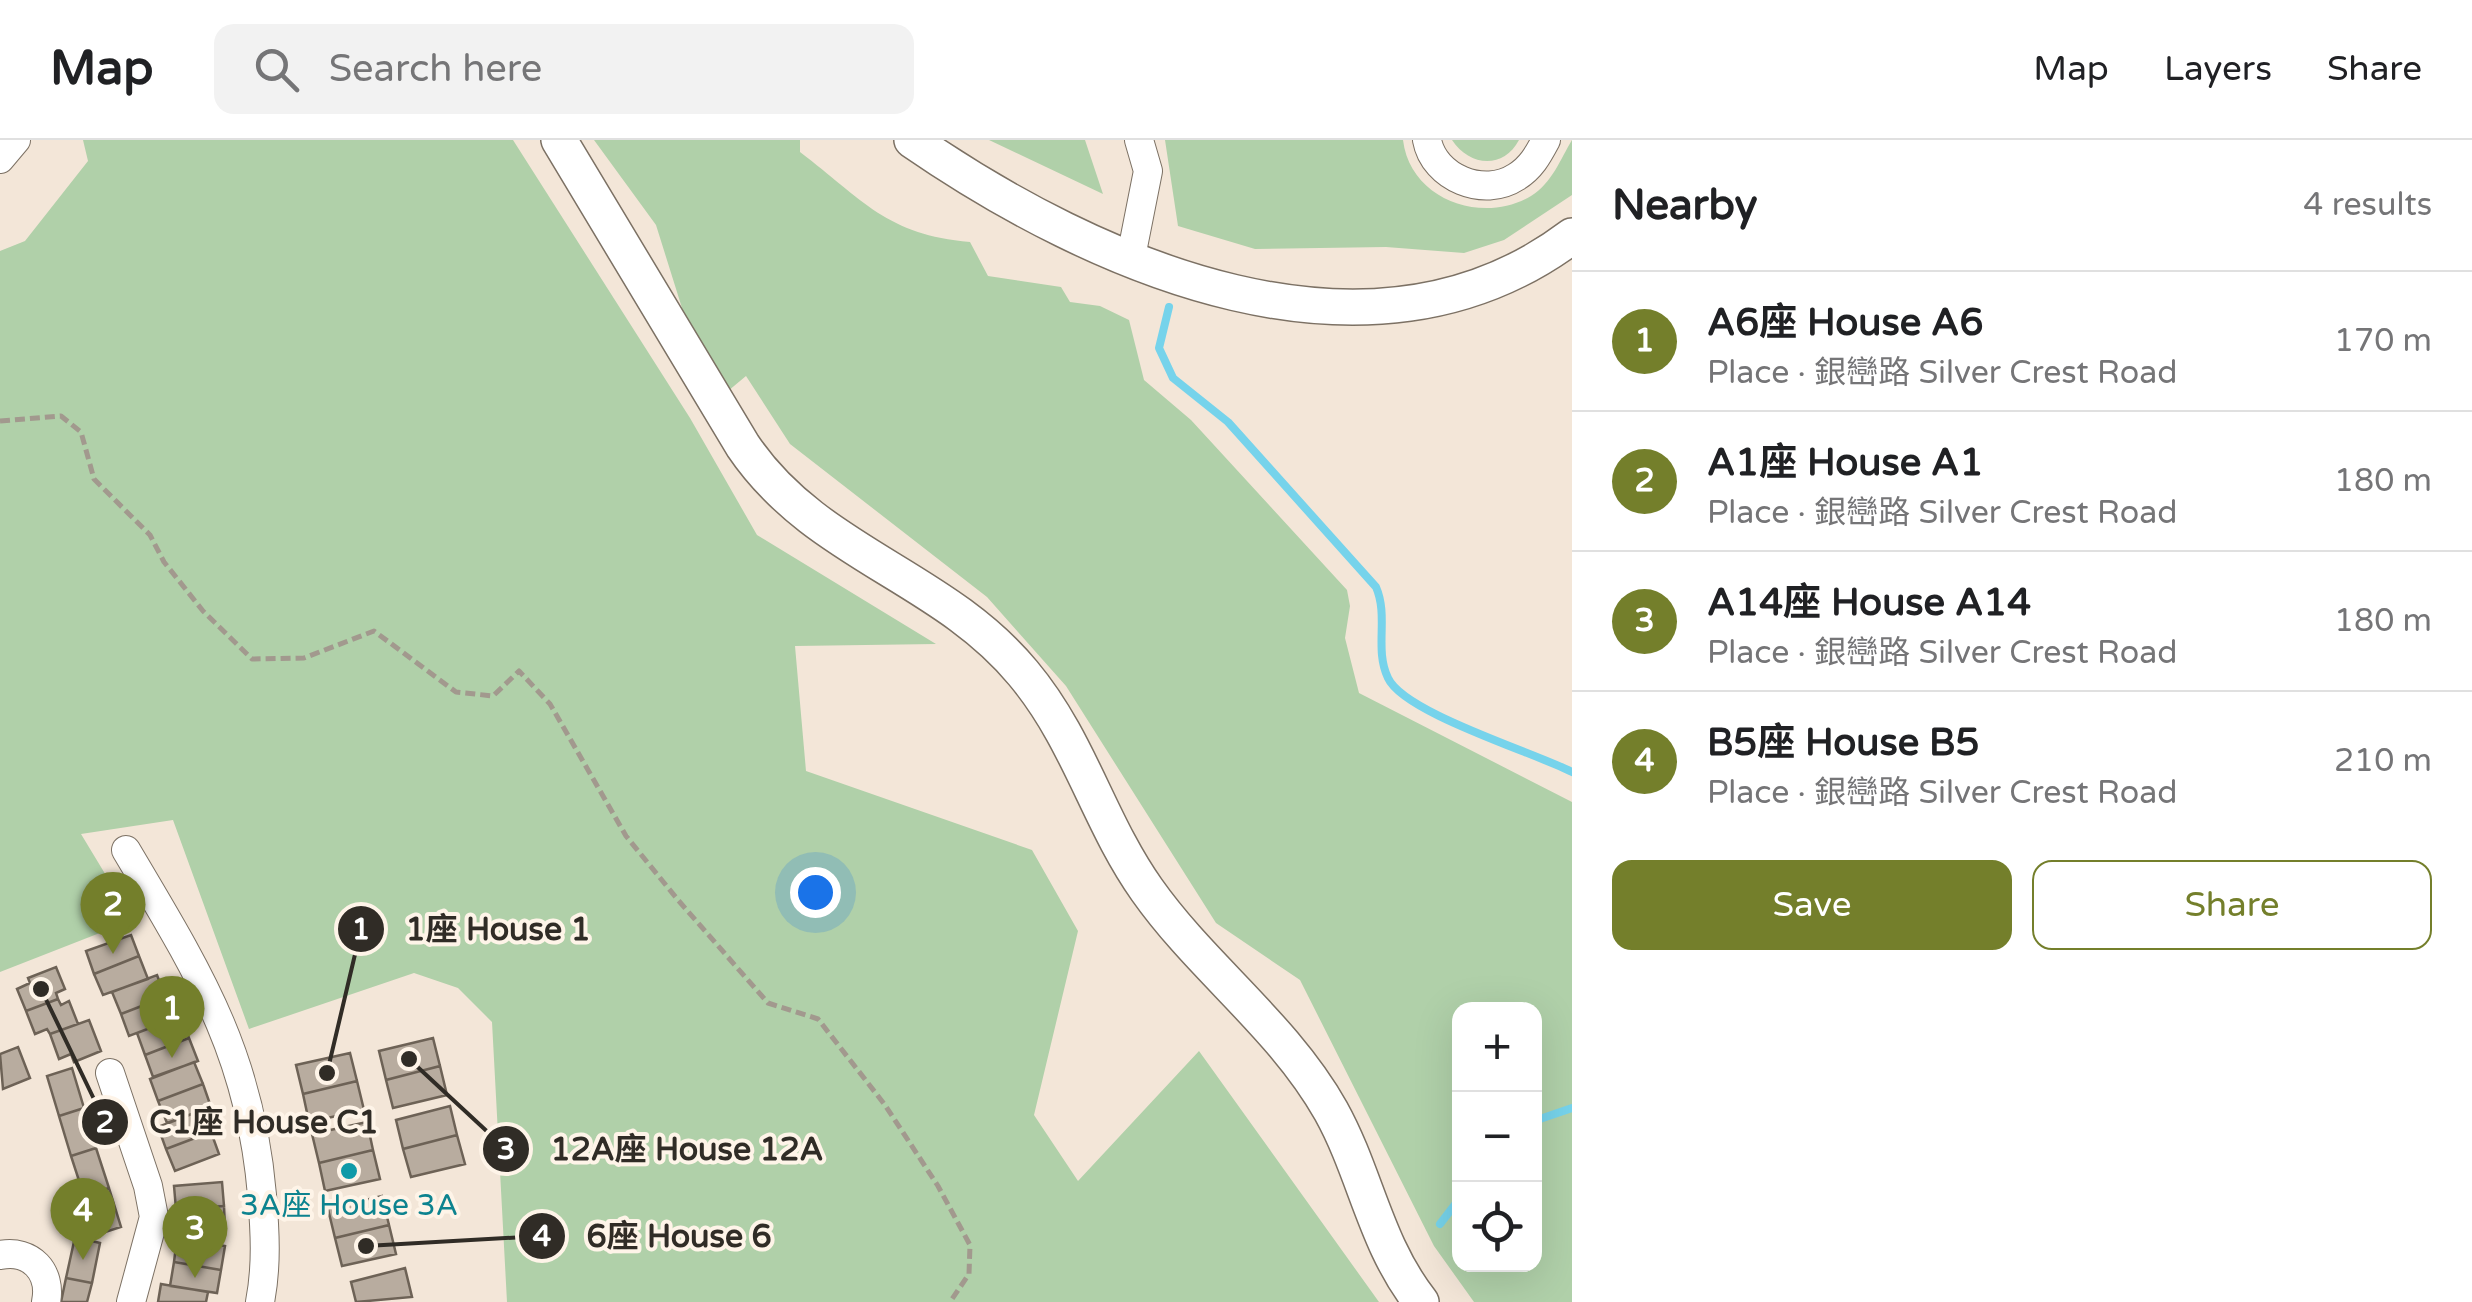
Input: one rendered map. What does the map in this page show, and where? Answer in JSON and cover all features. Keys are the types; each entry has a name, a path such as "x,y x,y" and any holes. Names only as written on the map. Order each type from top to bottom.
{"main road":[{"path":"559,140 744,446 776,488 840,542 966,616 1039,693 1074,747 1125,855 1149,893 1297,1060 1324,1099 1343,1136 1380,1238 1421,1302"},
{"path":"912,140 1026,208 1131,257 1257,298 1336,308 1383,307 1475,288 1518,269 1572,236"}],"street":[{"path":"0,159 16,140"},
{"path":"1131,257 1148,171 1138,140"},
{"path":"1427,140 1443,170 1464,183 1489,186 1514,180 1533,164 1546,140"},
{"path":"126,850 211,996 244,1084 256,1137 265,1229 260,1302"},
{"path":"110,1072 148,1186 154,1217 131,1302"},
{"path":"0,1255 24,1256 36,1263 49,1288 46,1302"}],"path":[{"path":"0,421 61,416 81,432 94,479 150,535 164,562 204,611 252,659 304,658 374,631 456,692 493,696 519,672 550,704 626,836 678,900 768,1003 818,1019 885,1104 970,1246 968,1274 950,1302"}],"green space":[{"path":"83,140 513,140 690,418 757,535 936,644 795,646 806,771 1032,850 1078,931 1034,1115 1078,1181 1199,1051 1379,1302 507,1302 492,1022 458,988 414,973 249,1029 173,820 81,834 133,920 0,972 0,251 25,241 88,161"},
{"path":"594,140 800,140 800,152 896,223 917,232 970,242 988,276 1061,287 1070,302 1100,306 1129,320 1144,380 1191,420 1347,590 1350,606 1345,638 1359,693 1572,802 1572,1302 1474,1302 1453,1272 1542,1272 1542,1002 1452,1002 1452,1271 1434,1246 1300,980 1216,923 1066,686 987,597 790,444 746,376 728,391 687,324 656,225"},
{"path":"989,140 1085,140 1103,194"},
{"path":"1165,140 1403,140 1419,178 1434,192 1471,207 1492,208 1512,204 1538,191 1555,171 1572,140 1572,195 1504,240 1464,253 1386,247 1255,249 1178,226"},
{"path":"1452,140 1519,140 1504,156 1486,161 1467,155"}],"building":[{"path":"131,935 139,956 94,974 86,951"},
{"path":"139,956 148,979 103,995 94,974"},
{"path":"56,967 65,989 56,993 58,999 26,1011 17,989 30,983 28,978"},
{"path":"157,975 165,997 121,1014 112,992"},
{"path":"165,997 174,1019 129,1036 121,1014"},
{"path":"58,999 61,1005 69,1001 78,1024 50,1034 47,1029 35,1034 26,1011"},
{"path":"181,1016 189,1038 145,1055 137,1033"},
{"path":"89,1020 101,1051 74,1062 71,1054 59,1059 50,1034"},
{"path":"189,1038 198,1061 153,1077 145,1055"},
{"path":"433,1038 440,1066 386,1080 379,1051"},
{"path":"18,1047 30,1078 3,1089 0,1054"},
{"path":"350,1053 357,1081 303,1094 296,1065"},
{"path":"194,1062 203,1084 158,1101 150,1079"},
{"path":"440,1066 447,1095 393,1108 386,1080"},
{"path":"72,1068 84,1108 59,1116 47,1076"},
{"path":"357,1081 364,1110 309,1122 303,1094"},
{"path":"203,1084 211,1107 167,1123 158,1101"},
{"path":"450,1106 457,1135 403,1149 396,1120"},
{"path":"84,1108 96,1148 71,1156 59,1116"},
{"path":"202,1110 211,1132 166,1149 158,1127"},
{"path":"367,1122 373,1150 319,1163 312,1134"},
{"path":"211,1132 219,1154 175,1171 166,1149"},
{"path":"457,1135 465,1164 411,1177 403,1149"},
{"path":"96,1148 109,1188 84,1196 71,1156"},
{"name":"3A座 House 3A","path":"373,1150 380,1179 325,1191 319,1163"},
{"path":"222,1182 224,1206 176,1209 174,1186"},
{"path":"109,1188 121,1227 96,1235 84,1196"},
{"path":"382,1196 389,1225 335,1238 328,1209"},
{"path":"224,1206 225,1229 178,1233 176,1209"},
{"path":"389,1225 396,1254 342,1266 335,1238"},
{"path":"75,1237 100,1243 92,1283 66,1278"},
{"path":"177,1238 225,1246 221,1270 174,1262"},
{"path":"174,1262 221,1270 217,1293 170,1286"},
{"path":"405,1268 412,1297 356,1302 351,1282"},
{"path":"66,1278 92,1283 87,1302 61,1302"},
{"path":"161,1284 208,1292 206,1302 158,1302"}],"waterway":[{"path":"1169,307 1159,348 1173,378 1228,422 1376,587 1384,667 1399,691 1443,718 1572,772"},
{"path":"1542,1118 1572,1108"},
{"path":"1440,1224 1452,1208"}],"place":[{"name":"A1座 House A1","path":"113,954"},
{"name":"C1座 House C1","path":"41,989"},
{"name":"A6座 House A6","path":"172,1058"},
{"name":"12A座 House 12A","path":"409,1059"},
{"name":"1座 House 1","path":"327,1073"},
{"name":"3A座 House 3A","path":"349,1171"},
{"name":"6座 House 6","path":"366,1246"},
{"name":"B5座 House B5","path":"83,1260"},
{"name":"A14座 House A14","path":"195,1278"}]}
